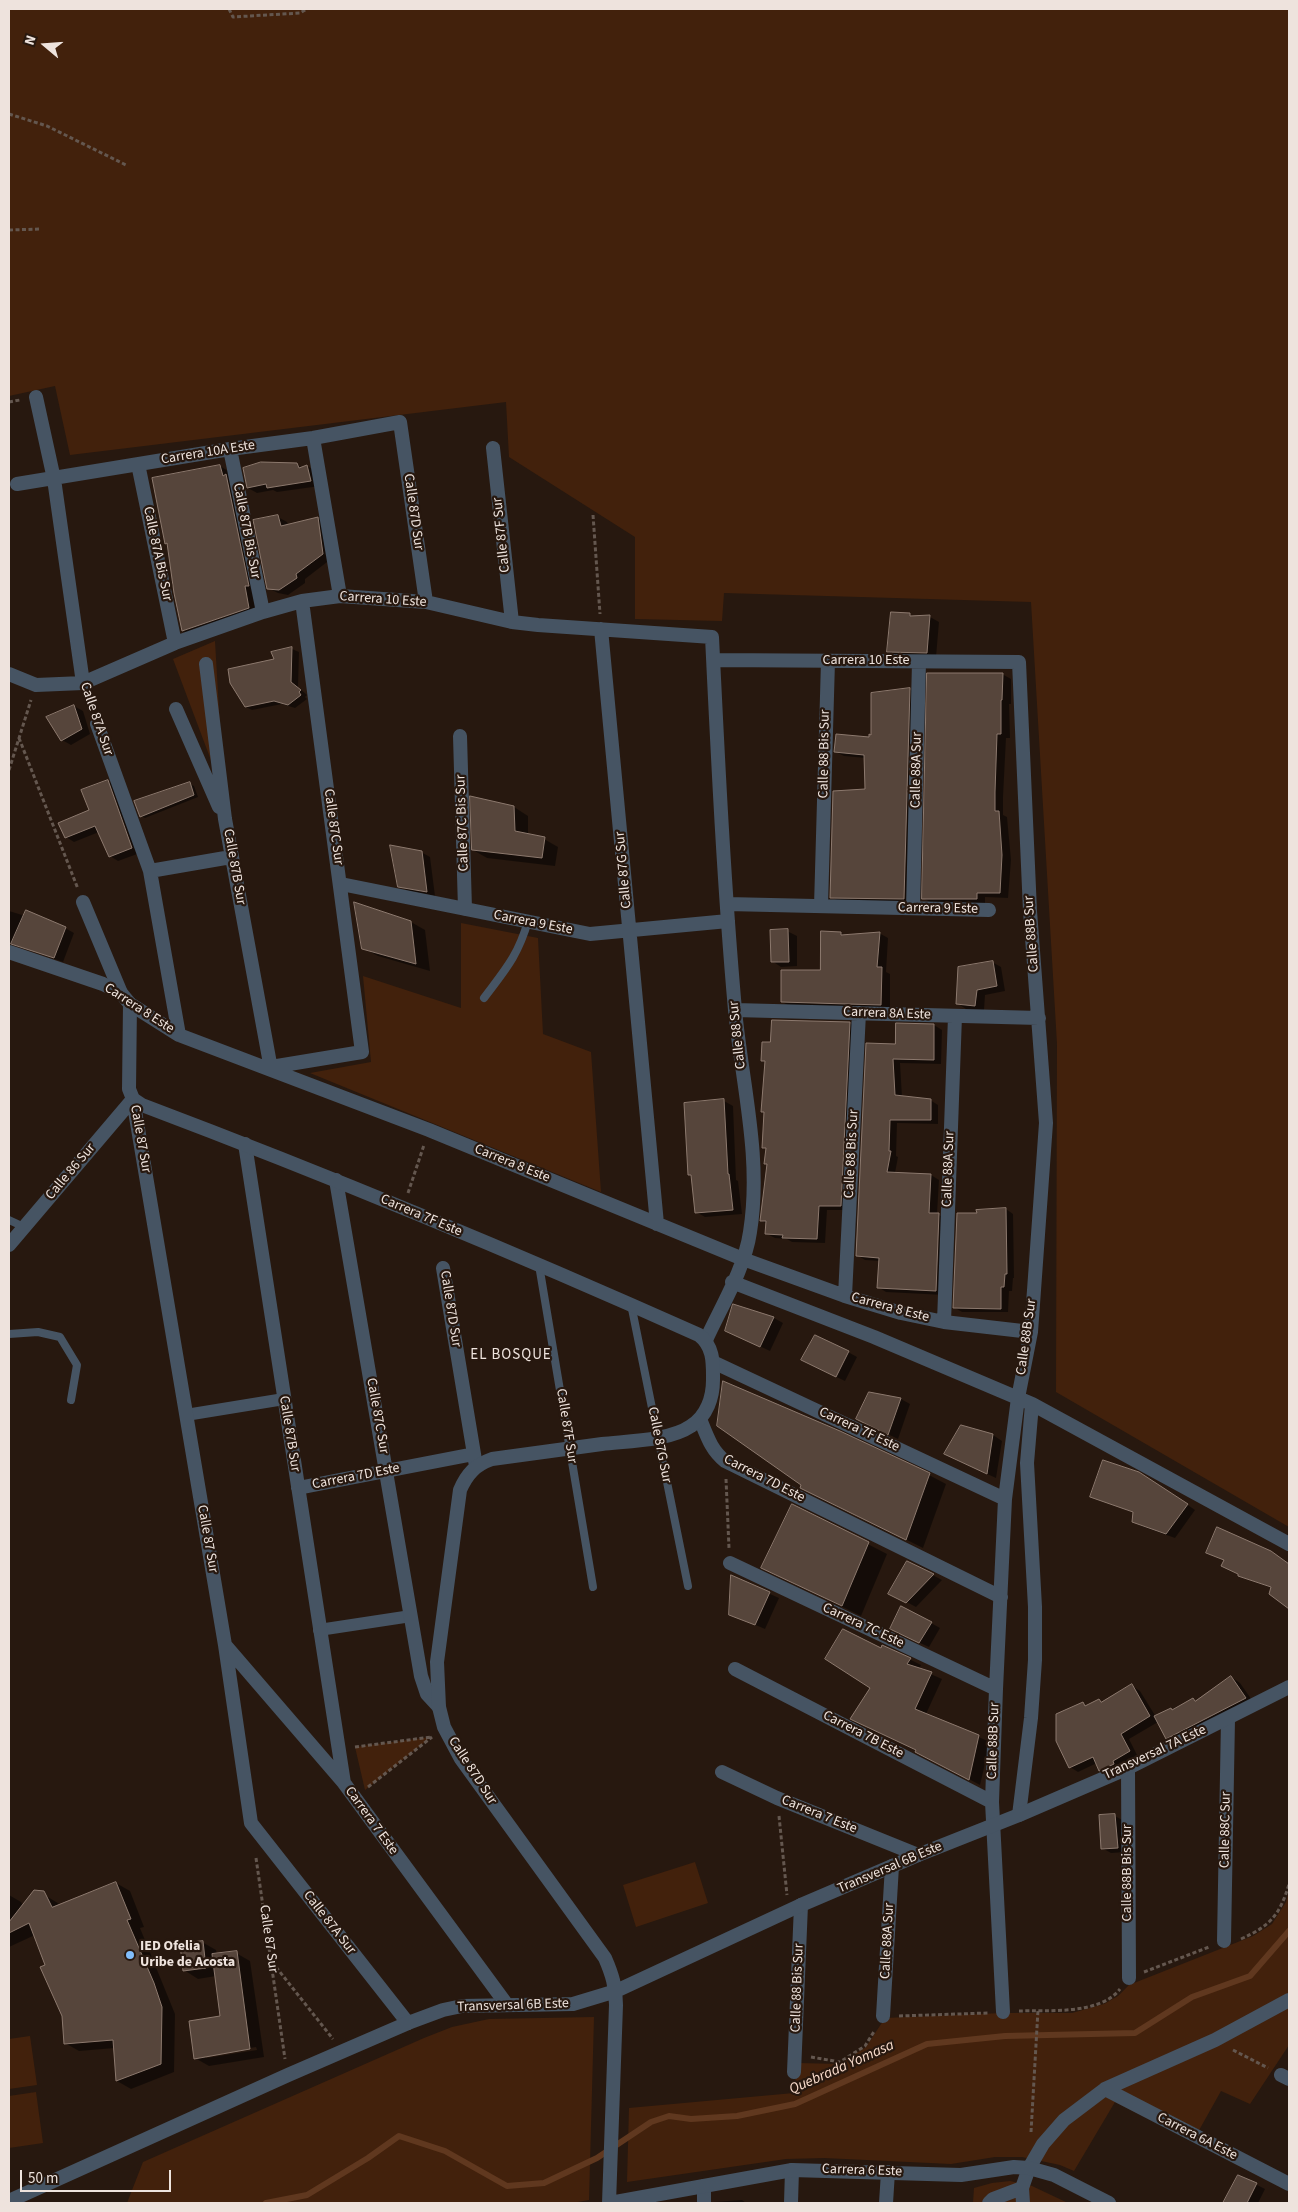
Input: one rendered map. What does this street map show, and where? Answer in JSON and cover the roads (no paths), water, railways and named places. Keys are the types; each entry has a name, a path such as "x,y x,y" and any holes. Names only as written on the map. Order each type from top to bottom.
{"street":[{"name":"Calle 87A Sur","path":"36,397 54,479 83,683"},
{"name":"Carrera 10A Este","path":"16,484 230,449 314,438 400,422"},
{"name":"Calle 87D Sur","path":"400,422 426,602"},
{"path":"314,438 340,596"},
{"name":"Calle 87F Sur","path":"493,448 512,622"},
{"name":"Calle 87B Bis Sur","path":"230,449 262,612"},
{"name":"Calle 87A Bis Sur","path":"138,464 175,644"},
{"name":"Carrera 10 Este","path":"9,674 36,685 83,683 175,644 262,612 302,601 340,596 426,602 512,622 712,637"},
{"name":"Calle 87C Sur","path":"271,1068 362,1052 302,601"},
{"name":"Calle 87G Sur","path":"601,629 657,1224"},
{"name":"Calle 88 Sur","path":"706,1340 743,1259 750,1233 754,1177 752,1145 735,1010 728,921 712,637"},
{"name":"Carrera 10 Este","path":"714,660 1019,662"},
{"name":"Calle 88 Bis Sur","path":"821,906 828,661"},
{"name":"Calle 88A Sur","path":"913,908 919,662"},
{"name":"Calle 88B Sur","path":"1003,2012 992,1802 1000,1596 1005,1499 1018,1398 1031,1332 1046,1123 1030,911 1019,662"},
{"name":"Calle 87B Sur","path":"206,664 231,857 271,1068"},
{"path":"176,709 225,819"},
{"name":"Calle 87A Sur","path":"97,724 150,871 179,1035"},
{"name":"Calle 87C Bis Sur","path":"460,736 465,909"},
{"path":"150,871 231,857"},
{"name":"Carrera 9 Este","path":"341,884 590,934 728,921"},
{"name":"Calle 87 Sur","path":"83,902 125,998 129,1089 133,1099 225,1645 251,1823"},
{"name":"Carrera 9 Este","path":"727,904 989,910"},
{"name":"Carrera 8 Este","path":"9,952 103,984 179,1035 271,1068 429,1130 743,1259 844,1296 900,1313 944,1322 1031,1332"},
{"name":"Carrera 8A Este","path":"735,1010 1038,1018"},
{"name":"Calle 88 Bis Sur","path":"844,1296 859,1013"},
{"name":"Calle 88A Sur","path":"944,1322 955,1016"},
{"name":"Carrera 7F Este","path":"133,1099 142,1105 404,1208 631,1304 700,1335 706,1340"},
{"name":"Calle 86 Sur","path":"9,1245 133,1099"},
{"name":"Calle 87B Sur","path":"245,1144 337,1750 344,1784"},
{"name":"Calle 87C Sur","path":"336,1180 421,1676 427,1694 439,1707"},
{"name":"Calle 87D Sur","path":"443,1268 475,1460 460,1490 437,1662 439,1707 444,1727 461,1759 605,1958 612,1972 616,1991 610,2203"},
{"path":"732,1282 874,1338 1032,1404 1289,1544"},
{"path":"700,1419 713,1391 713,1362 711,1350 706,1340"},
{"name":"Carrera 7F Este","path":"713,1362 1005,1499"},
{"path":"186,1415 284,1400"},
{"path":"1020,1815 1031,1718 1034,1660 1035,1607 1027,1463 1032,1404"},
{"name":"Carrera 7D Este","path":"298,1488 386,1471 658,1437 686,1430 700,1419 709,1443 725,1461 1000,1596"},
{"name":"Carrera 7C Este","path":"730,1564 996,1689"},
{"path":"319,1630 411,1616"},
{"name":"Carrera 7 Este","path":"225,1645 344,1784 507,2005"},
{"name":"Carrera 7B Este","path":"735,1669 992,1802"},
{"name":"Transversal 7A Este","path":"1020,1815 1128,1768 1289,1687"},
{"name":"Calle 88C Sur","path":"1224,1942 1228,1719"},
{"name":"Calle 88B Bis Sur","path":"1128,1768 1128,1978"},
{"name":"Carrera 7 Este","path":"722,1772 777,1798 918,1855"},
{"name":"Transversal 6B Este","path":"9,2201 408,2023 443,2010 462,2006 573,2004 616,1991 795,1907 918,1855 1020,1815"},
{"name":"Calle 87A Sur","path":"251,1823 408,2023"},
{"name":"Calle 88A Sur","path":"884,2016 892,1866"},
{"name":"Calle 88 Bis Sur","path":"794,2072 796,2055 795,1907"},
{"path":"1022,2203 1022,2188 1029,2168 1043,2144 1064,2120 1105,2090 1215,2040 1289,2000"},
{"name":"Carrera 6A Este","path":"1105,2090 1289,2184"},
{"name":"Carrera 6 Este","path":"610,2203 792,2170 961,2175 1000,2169 1029,2168 1054,2175 1109,2203"},
{"path":"791,2203 792,2170"},
{"path":"886,2203 888,2172"},
{"path":"704,2186 704,2203"},
{"path":"989,2203 993,2199 1022,2188"}],"lane":[{"path":"484,998 514,960 528,922"},
{"path":"9,1220 24,1227"},
{"name":"Calle 87F Sur","path":"539,1265 592,1587"},
{"name":"Calle 87G Sur","path":"631,1304 688,1586"},
{"path":"9,1334 38,1332 60,1337 77,1365 71,1400"}],"waterway":[{"name":"Quebrada Yomasa","path":"266,2203 307,2195 368,2158 399,2136 445,2151 507,2186 544,2183 597,2158 651,2122 669,2116 691,2119 737,2116 795,2104 927,2044 1005,2036 1135,2033 1192,1997 1250,1976 1289,1931"}],"place":[{"name":"IED Ofelia Uribe de Acosta","path":"130,1955"}],"district":[{"name":"EL BOSQUE","path":"511,1356"}]}
